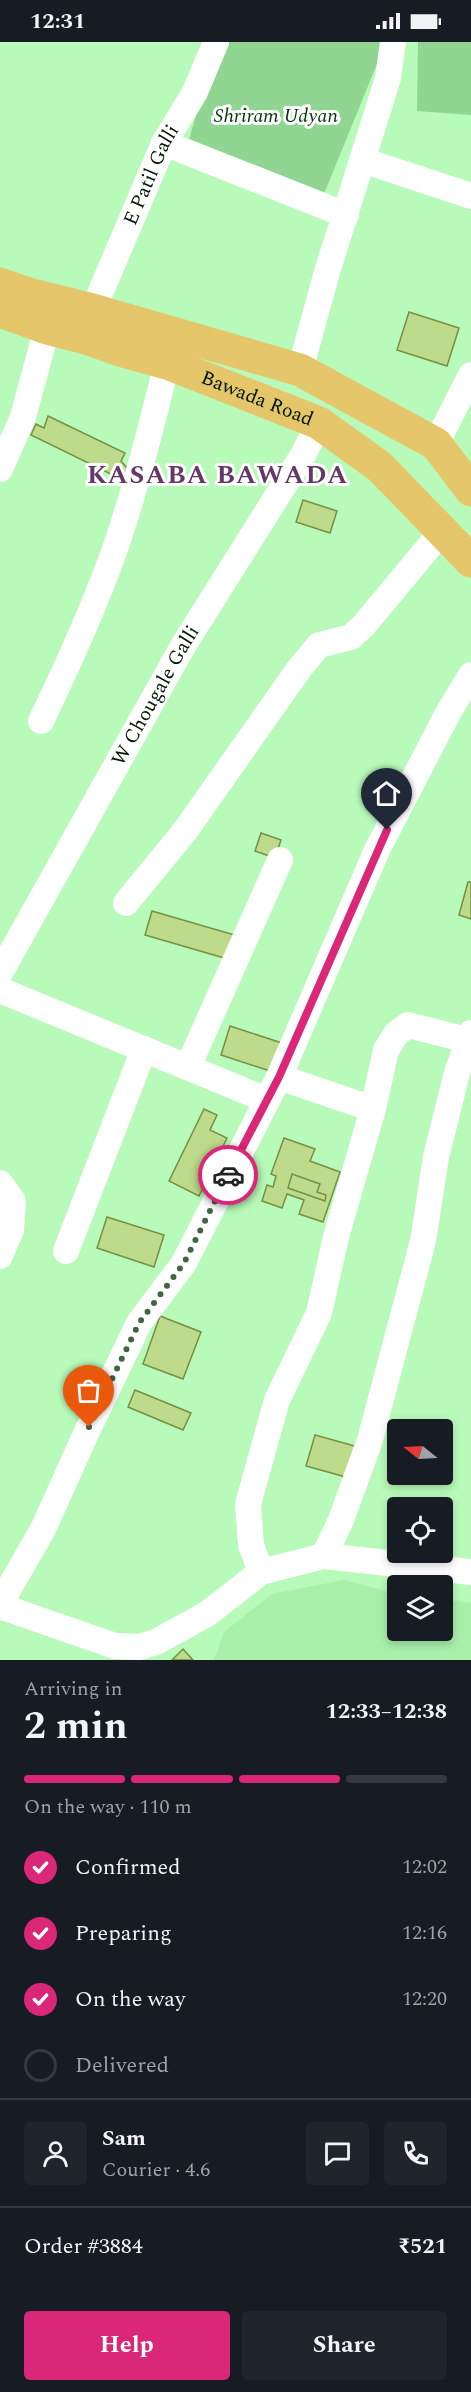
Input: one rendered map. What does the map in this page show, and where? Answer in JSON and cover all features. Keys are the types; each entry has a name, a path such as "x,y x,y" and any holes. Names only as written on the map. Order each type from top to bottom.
{"main road":[{"name":"Bawada Road","path":"0,284 300,370 436,444 471,490"},
{"name":"Bawada Road","path":"0,311 47,328 167,363 319,423 380,467 471,561"}],"street":[{"name":"E Patil Galli","path":"93,310 164,143 195,92 216,42"},
{"path":"300,370 327,272 388,78 393,42"},
{"path":"164,143 346,215"},
{"path":"362,160 471,196"},
{"path":"0,469 23,417 47,328"},
{"path":"41,721 73,653 115,549 143,458 167,363"},
{"path":"436,444 471,375"},
{"name":"W Chougale Galli","path":"0,973 183,646 303,455 319,423"},
{"path":"126,903 185,831 319,645 351,636 364,625 443,530"},
{"path":"471,675 447,713 377,850 279,1077 184,1263 139,1323 43,1529 0,1605 116,1646 139,1647 156,1642 207,1614 261,1572 324,1556 471,1572"},
{"path":"188,1067 280,860"},
{"path":"0,990 267,1100"},
{"path":"261,1572 251,1545 248,1504 277,1400 319,1313 336,1237 373,1109 386,1050 396,1034 408,1025 469,1036 435,1157 423,1241 370,1440 341,1520 324,1556"},
{"path":"66,1251 144,1049"},
{"path":"279,1077 373,1109"},
{"path":"0,1182 13,1201 11,1230 0,1256"}],"shaded area":[{"path":"344,1580 387,1591 387,1641 453,1641 453,1600 471,1603 471,1660 214,1660 224,1632 272,1594"}],"green space":[{"name":"Shriram Udyan","path":"218,42 386,42 317,211 183,159"},
{"path":"418,42 471,42 471,115 417,111"}],"building":[{"path":"409,312 459,328 447,366 397,350"},
{"path":"48,416 125,453 121,461 128,469 123,480 31,435 36,424 44,428"},
{"path":"303,500 337,511 330,533 296,522"},
{"path":"261,833 281,840 275,858 255,851"},
{"path":"468,882 471,882 471,919 459,915"},
{"path":"152,911 238,936 231,960 145,935"},
{"path":"230,1026 282,1043 273,1072 221,1055"},
{"path":"204,1109 217,1115 210,1130 227,1138 199,1196 169,1181"},
{"path":"284,1138 315,1149 310,1161 340,1172 323,1222 299,1214 304,1200 287,1194 282,1208 262,1201 267,1185 273,1187 276,1176 271,1174"},
{"path":"292,1174 320,1184 317,1192 326,1195 325,1201 288,1188"},
{"path":"107,1217 164,1235 154,1267 97,1248"},
{"path":"160,1316 201,1332 183,1379 143,1364"},
{"path":"135,1390 191,1413 183,1430 128,1407"},
{"path":"315,1435 362,1448 353,1479 306,1466"},
{"path":"183,1649 193,1660 172,1660"}],"way so far":[{"path":"89,1427 139,1323 184,1263 228,1175"}],"district":[{"name":"KASABA BAWADA","path":"218,475"}],"route":[{"path":"228,1175 279,1077 387,830"}]}
